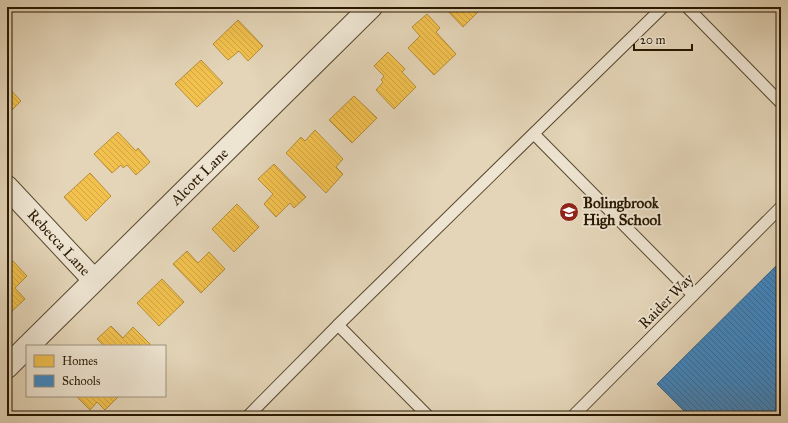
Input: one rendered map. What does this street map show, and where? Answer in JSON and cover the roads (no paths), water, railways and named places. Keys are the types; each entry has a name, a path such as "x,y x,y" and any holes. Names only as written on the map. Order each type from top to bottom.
{"street":[{"name":"Alcott Lane","path":"28,345 371,7"},
{"name":"Rebecca Lane","path":"7,188 94,280"},
{"name":"Alcott Lane","path":"7,367 26,347"}],"lane":[{"path":"248,416 338,325 663,7"},
{"path":"687,7 781,103"},
{"path":"534,134 693,295"},
{"name":"Raider Way","path":"573,416 781,208"},
{"path":"338,325 428,416"}],"place":[{"name":"Bolingbrook High School","path":"569,212"}]}
